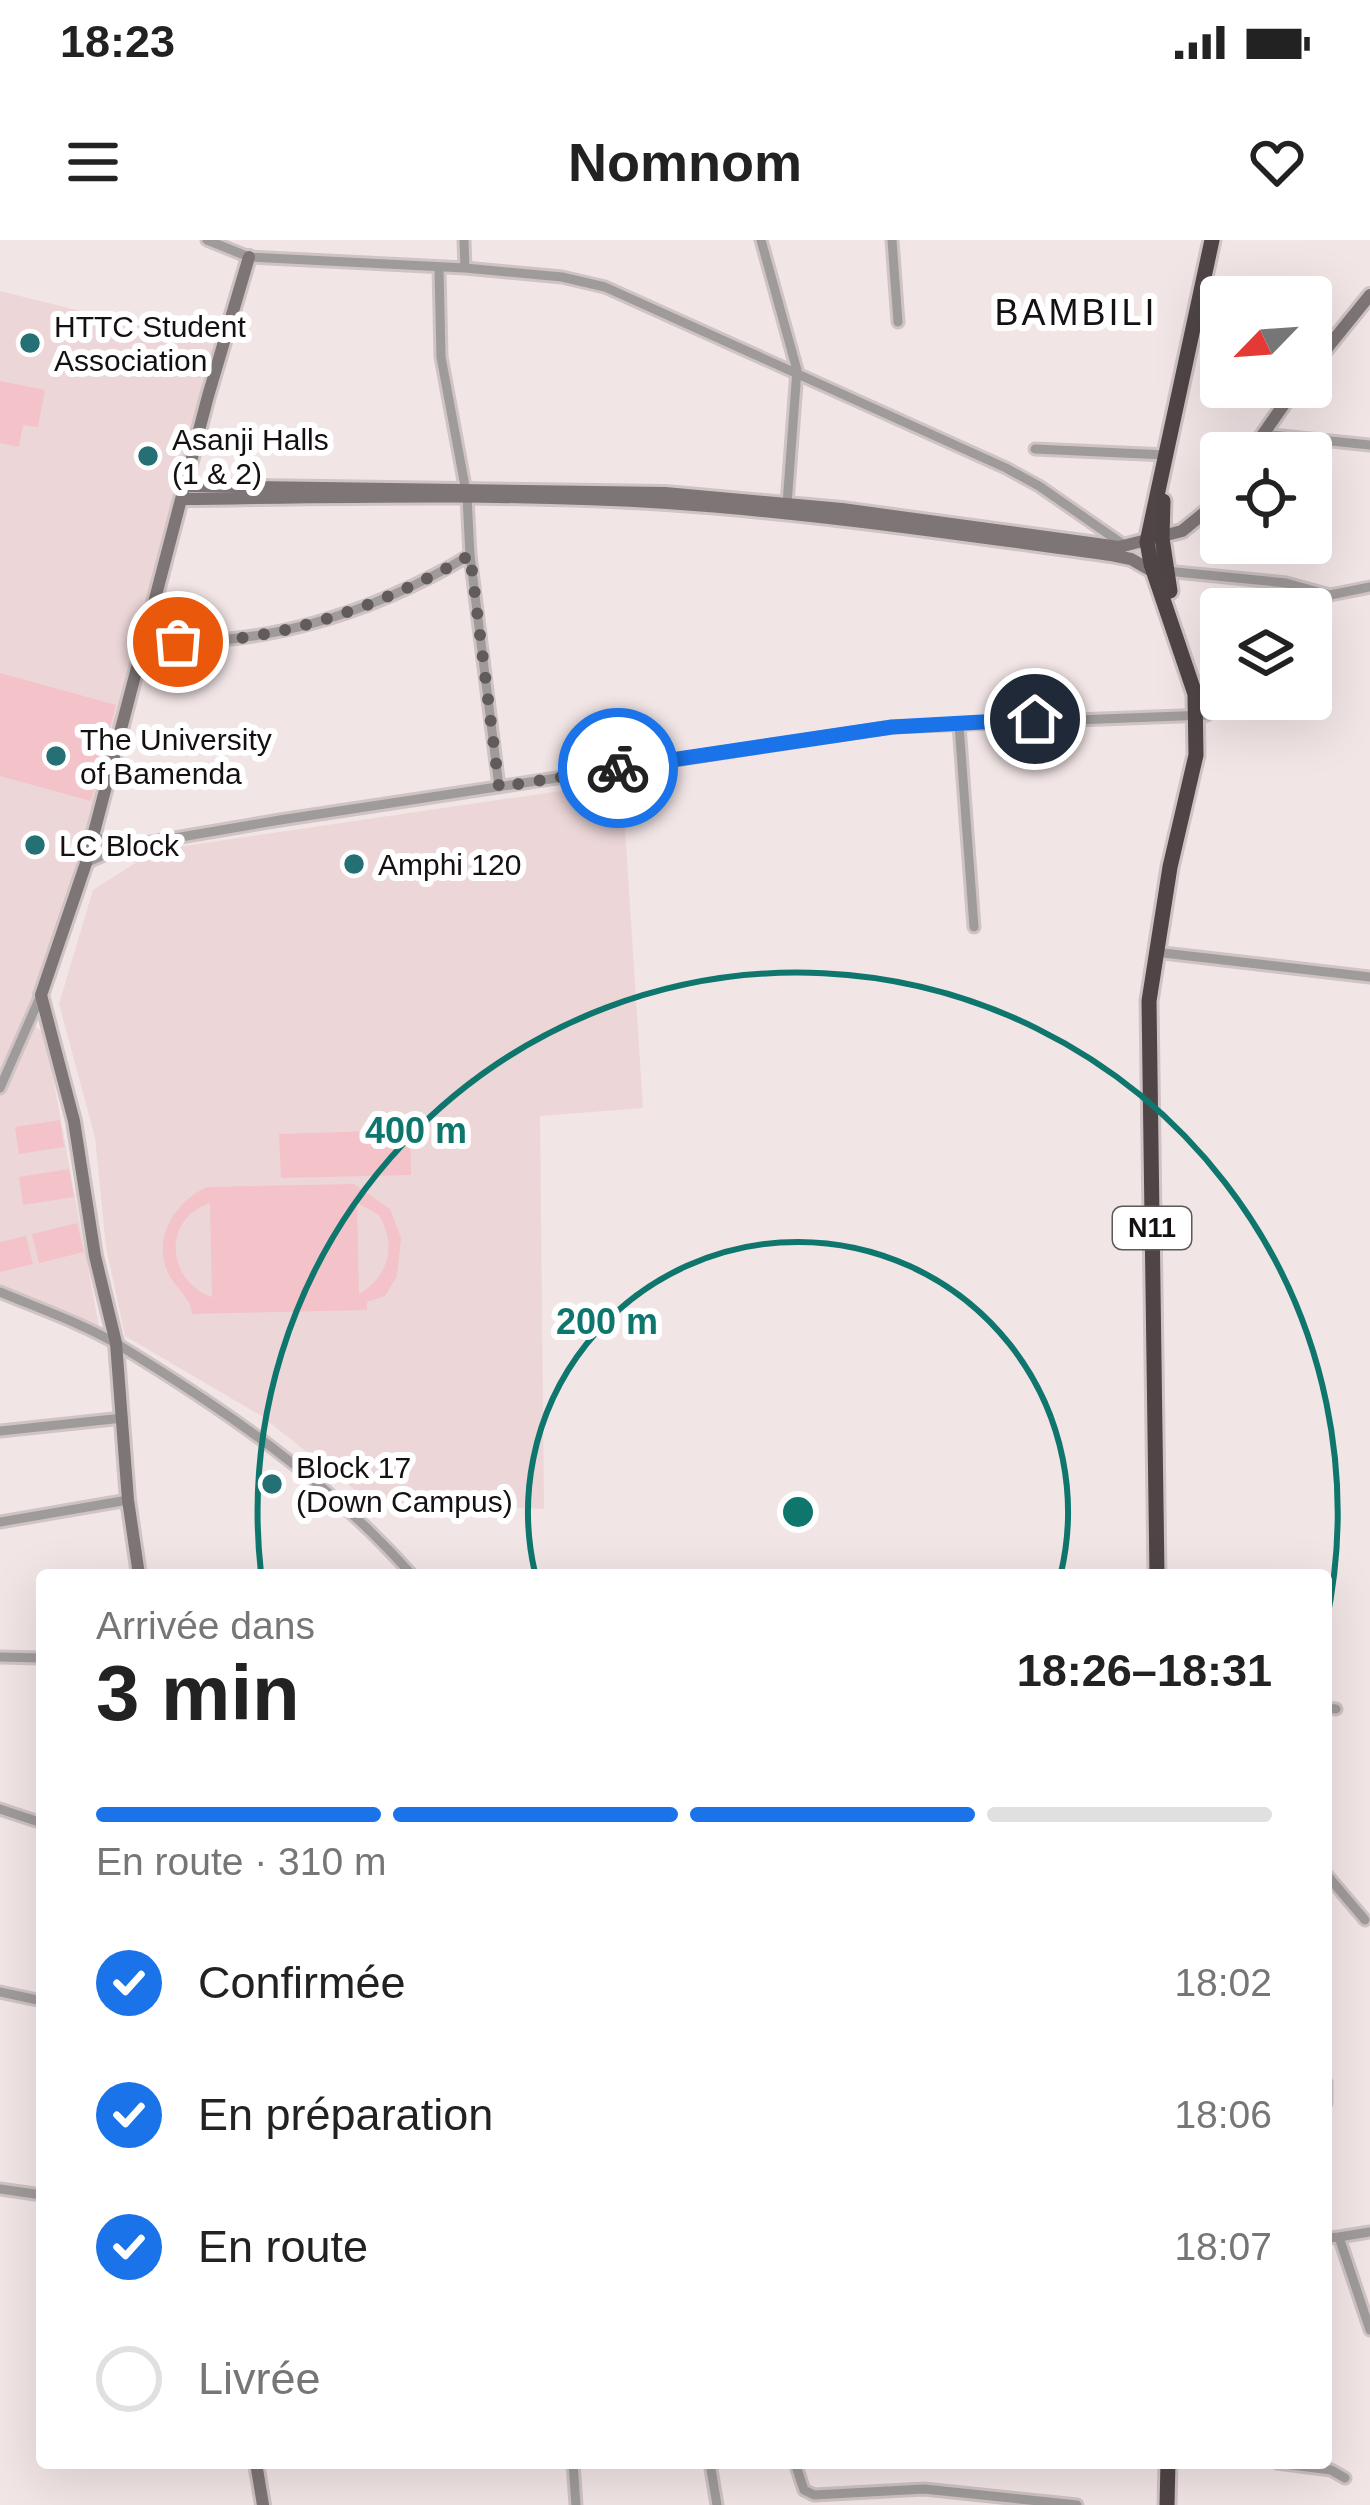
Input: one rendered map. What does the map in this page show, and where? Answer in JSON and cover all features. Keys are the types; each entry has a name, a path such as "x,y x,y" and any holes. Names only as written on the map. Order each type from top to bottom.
{"highway":[{"name":"N11","path":"1200,709 1155,537 1165,461 1212,240"},
{"name":"N11","path":"1157,1569 1149,1001 1201,720"},
{"path":"1167,2505 1168,2469"}],"street":[{"path":"207,240 243,255 465,268 604,286 1006,468 1039,485 1126,546"},
{"path":"0,1088 41,994 86,863 192,463 243,240"},
{"path":"464,240 465,268"},
{"path":"761,240 796,370 787,504"},
{"path":"892,240 898,322"},
{"path":"439,268 441,357 466,492 499,787"},
{"path":"1332,342 1370,295"},
{"path":"1332,442 1370,446"},
{"path":"1035,449 1165,461"},
{"path":"192,463 216,486"},
{"path":"184,492 216,486 664,503 841,518 1131,559 1162,571 1286,583 1330,596 1370,586"},
{"path":"184,492 665,494 787,504 1126,546 1191,525 1200,517"},
{"path":"1080,542 1084,520"},
{"path":"146,639 216,643 257,637 428,580 470,555"},
{"path":"86,863 122,847 892,727 1200,715"},
{"path":"959,725 974,927"},
{"path":"92,835 122,847"},
{"path":"1155,952 1370,977"},
{"path":"41,994 74,1121 95,1256 116,1343 138,1569"},
{"path":"0,1292 116,1343 240,1421 378,1537 407,1569"},
{"path":"0,1431 123,1418"},
{"path":"0,1522 128,1500"},
{"path":"0,1658 36,1658"},
{"path":"0,1808 36,1821"},
{"path":"1332,1881 1365,1920"},
{"path":"0,1992 36,2000"},
{"path":"0,2189 36,2194"},
{"path":"1332,2238 1370,2232"},
{"path":"1339,2237 1370,2330"},
{"path":"257,2469 262,2505"},
{"path":"573,2469 576,2505"},
{"path":"711,2469 717,2505"},
{"path":"798,2469 804,2490 814,2495 924,2489 974,2499 1077,2505"},
{"path":"1323,2469 1345,2478"}],"shaded area":[{"name":"The University of Bamenda","path":"0,291 226,347 71,908 25,1018 45,1034 99,1327 0,1300"},
{"path":"0,381 45,390 38,427 23,425 19,447 0,443"},
{"path":"0,673 116,705 91,801 0,776"},
{"path":"622,782 643,1108 540,1116 544,1509 370,1502 260,1415 125,1336 106,1247 95,1137 59,1004 93,890 156,850"},
{"path":"60,1120 64,1147 19,1154 15,1127"},
{"path":"410,1130 411,1175 281,1178 279,1134"},
{"path":"69,1169 74,1197 23,1205 19,1177"},
{"path":"354,1184 390,1209 401,1238 397,1276 385,1296 367,1302 367,1310 192,1314 168,1273 163,1247 176,1211 207,1187","holes":["210,1203 212,1296 211,1297 185,1277 176,1249 184,1222","357,1203 379,1215 388,1238 383,1269 359,1294"]},
{"path":"77,1223 84,1252 39,1263 32,1234"},
{"path":"26,1236 33,1264 0,1272 0,1242"}],"way so far":[{"path":"178,642 257,637 310,622 428,580 470,555 499,787 618,768"}],"place":[{"name":"HTTC Student Association","path":"30,343"},
{"name":"Asanji Halls (1 & 2)","path":"148,456"},
{"name":"The University of Bamenda","path":"56,756"},
{"name":"LC Block","path":"35,845"},
{"name":"Amphi 120","path":"354,864"},
{"name":"Block 17 (Down Campus)","path":"272,1484"}],"district":[{"name":"BAMBILI","path":"1076,312"}],"route":[{"path":"618,768 892,727 1035,719"}]}
